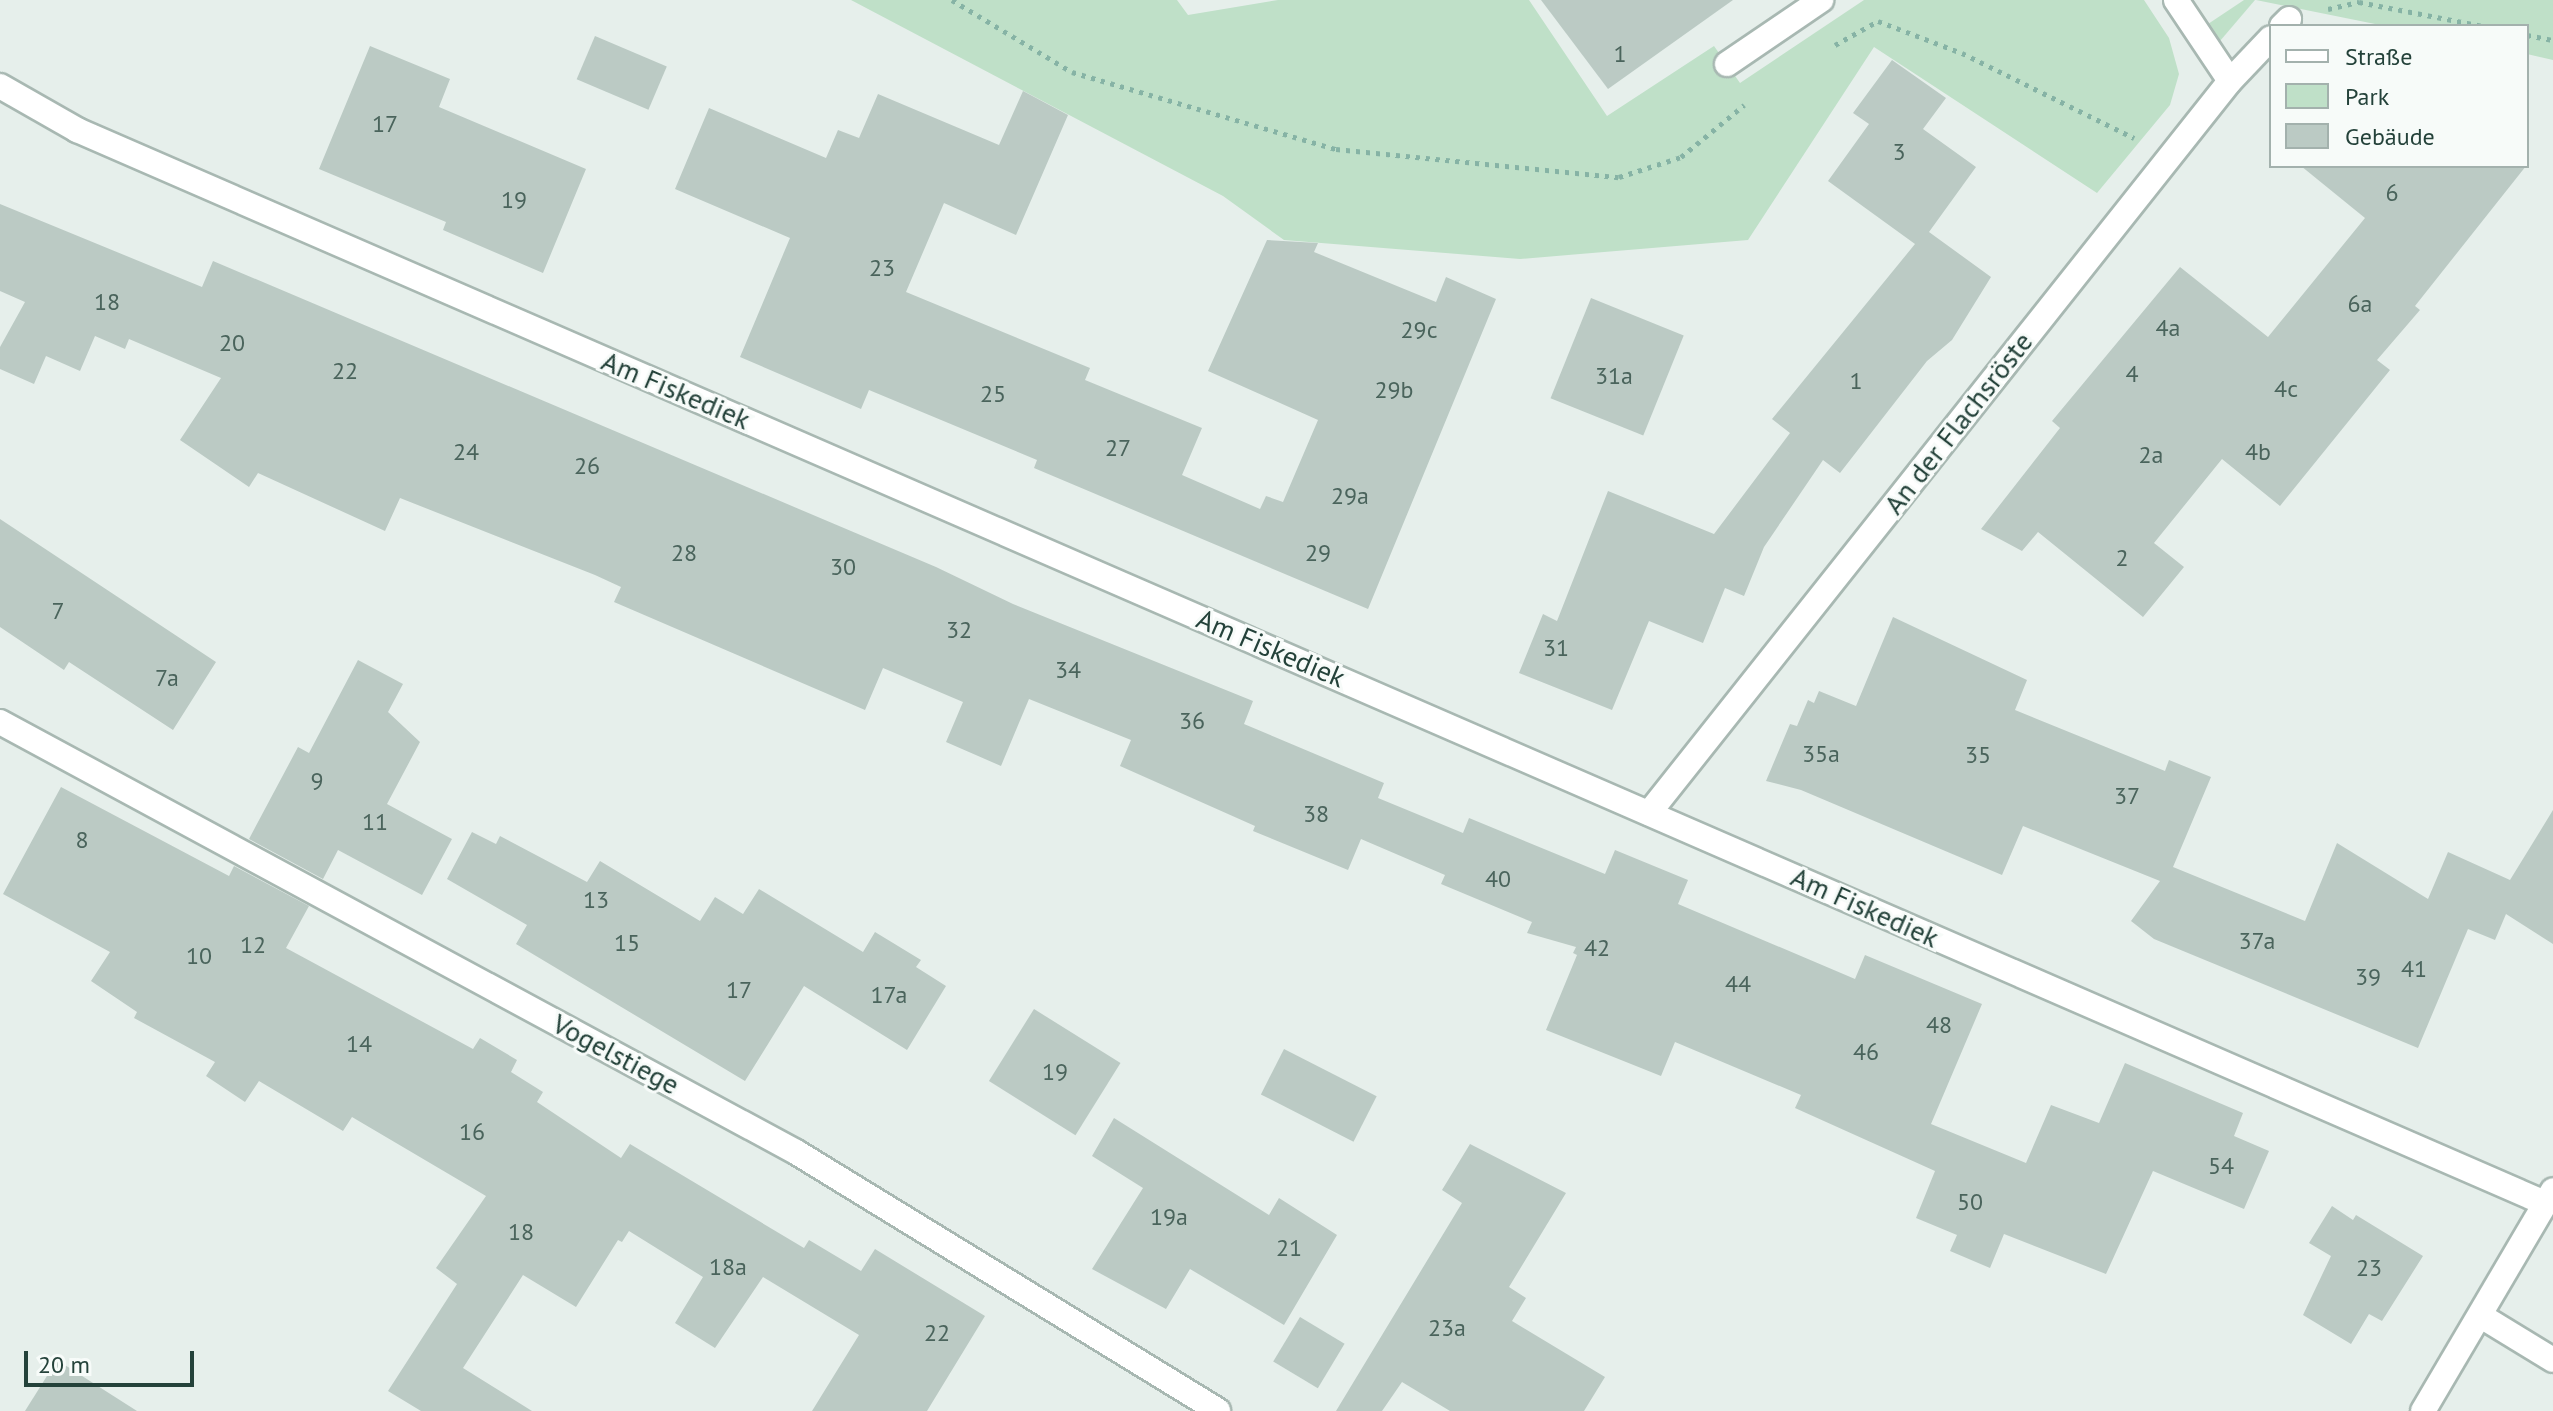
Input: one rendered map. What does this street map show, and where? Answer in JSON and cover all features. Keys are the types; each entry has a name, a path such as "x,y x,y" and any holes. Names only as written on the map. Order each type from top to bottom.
{"street":[{"path":"1727,64 1821,0"},
{"path":"2176,0 2230,81"},
{"name":"An der Flachsröste","path":"1649,813 2230,81 2269,40"},
{"name":"Am Fiskediek","path":"0,86 77,130 1649,813 2549,1196"},
{"name":"Vogelstiege","path":"0,722 796,1152 1218,1411"},
{"path":"2423,1411 2549,1196"},
{"path":"2481,1316 2553,1360"}],"path":[{"path":"952,0 1072,72 1336,149 1619,177 1681,157 1747,102"},
{"path":"2285,22 2359,2 2473,24"},
{"path":"1829,48 1878,21 1962,53 2171,156"},
{"path":"2529,35 2553,40"}],"green space":[{"path":"851,0 1177,0 1188,15 1278,0 1529,0 1607,116 1714,46 1740,83 1864,0 2144,0 2169,38 2179,74 2170,105 2097,193 1874,47 1748,240 1520,259 1284,240 1223,196"},
{"path":"2244,0 2255,0 2220,41 2208,24"},
{"path":"2256,0 2553,0 2553,60 2529,54 2529,24 2375,24"}],"building":[{"path":"1541,0 1733,0 1608,89"},
{"path":"595,36 667,66 648,110 577,79"},
{"path":"370,46 450,79 439,107 586,169 543,273 443,230 446,222 319,169"},
{"path":"1892,60 1946,98 1923,129 1976,167 1929,232 1991,277 1952,340 1927,361 1840,473 1823,460 1764,547 1744,596 1725,588 1703,643 1649,621 1612,710 1519,673 1543,614 1557,621 1608,491 1714,534 1790,433 1772,419 1915,244 1828,181 1869,124 1853,113"},
{"path":"1023,91 1068,115 1016,235 944,203 906,292 1090,368 1085,380 1202,428 1182,475 1260,509 1266,496 1283,502 1318,420 1208,371 1267,240 1318,243 1314,252 1436,302 1446,277 1496,299 1368,609 1034,468 1037,460 869,390 861,409 740,357 790,238 675,189 709,108 826,158 838,130 859,138 878,94 999,145"},
{"path":"2303,168 2524,168 2415,306 2420,310 2377,360 2390,370 2280,506 2222,459 2154,543 2184,567 2143,617 2038,532 2022,551 1981,529 2060,428 2052,421 2180,267 2268,337 2365,218"},
{"path":"0,204 202,287 213,261 936,567 1013,604 1253,701 1244,724 1384,783 1378,798 1463,833 1469,818 1605,874 1615,850 1688,880 1678,904 1855,979 1865,955 1982,1004 1931,1124 2026,1163 2051,1105 2099,1123 2125,1063 2243,1113 2234,1136 2269,1151 2244,1209 2153,1171 2106,1274 2004,1234 1990,1268 1950,1251 1957,1235 1916,1218 1935,1171 1795,1108 1801,1095 1675,1042 1661,1076 1546,1030 1577,955 1573,953 1576,947 1527,933 1532,922 1441,884 1445,875 1361,839 1348,870 1253,831 1255,826 1120,766 1131,740 1029,699 1001,766 946,742 963,702 883,668 865,710 614,602 621,587 595,575 400,498 385,531 258,473 249,487 180,440 221,378 129,339 125,349 95,336 80,371 46,356 34,384 0,369 0,347 25,302 0,291"},
{"path":"1591,298 1684,335 1643,436 1551,398"},
{"path":"0,519 216,662 173,730 69,662 64,670 0,627"},
{"path":"1893,617 2027,680 2015,710 2165,771 2169,760 2211,777 2173,867 2305,921 2337,843 2428,899 2448,852 2510,880 2553,810 2553,944 2506,914 2495,940 2468,929 2418,1048 2154,939 2131,921 2160,881 2023,826 2002,875 1801,790 1766,781 1790,724 1797,726 1808,700 1814,703 1819,691 1856,706"},
{"path":"358,660 403,684 388,712 420,742 387,804 452,839 422,895 338,850 323,879 249,839 298,747 309,753"},
{"path":"61,787 229,876 234,866 309,906 286,948 473,1049 480,1038 517,1060 511,1072 543,1092 537,1102 621,1158 630,1144 804,1248 809,1240 861,1271 875,1249 985,1316 927,1411 812,1411 859,1335 763,1277 715,1348 675,1323 703,1277 629,1231 622,1242 618,1240 576,1307 523,1275 463,1368 532,1411 421,1411 388,1391 457,1284 436,1268 486,1196 352,1117 343,1131 259,1081 245,1102 206,1076 215,1062 134,1018 137,1012 91,981 110,952 3,894"},
{"path":"472,832 496,844 500,836 587,882 600,861 700,921 715,897 743,914 759,889 863,952 875,932 921,960 916,967 946,986 907,1050 804,986 745,1081 516,944 527,925 447,879"},
{"path":"1034,1009 1121,1063 1075,1135 989,1081"},
{"path":"1284,1049 1377,1096 1354,1142 1261,1094"},
{"path":"1114,1118 1269,1215 1279,1198 1337,1235 1284,1325 1190,1269 1166,1309 1092,1269 1143,1188 1092,1156"},
{"path":"1470,1144 1566,1193 1509,1287 1526,1298 1512,1321 1605,1377 1584,1411 1450,1411 1402,1382 1382,1411 1336,1411 1462,1203 1442,1190"},
{"path":"2332,1206 2353,1220 2356,1215 2423,1256 2382,1321 2369,1314 2351,1344 2303,1315 2331,1256 2309,1243"},
{"path":"1300,1317 1345,1344 1318,1388 1273,1362"},
{"path":"57,1360 137,1411 25,1411"}]}
